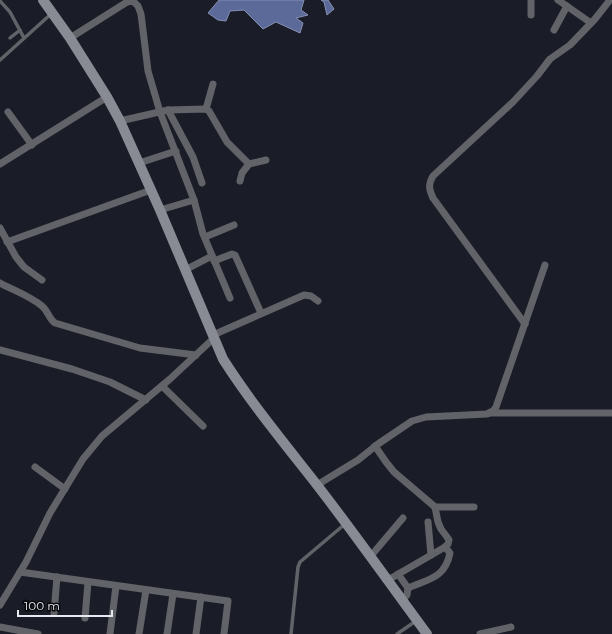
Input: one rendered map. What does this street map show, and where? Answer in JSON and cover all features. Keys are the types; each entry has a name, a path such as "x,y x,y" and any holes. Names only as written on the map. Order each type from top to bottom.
{"main road":[{"path":"43,0 70,38 107,97 120,121 160,210 223,359 234,376 346,523 427,634"}],"street":[{"path":"70,38 127,2 133,0 138,6 141,14 148,71 160,112 194,200 205,237 230,298"},
{"path":"531,0 531,15"},
{"path":"525,324 433,198 429,189 429,184 433,176 513,102 538,76 550,59 570,45 610,0"},
{"path":"554,30 564,2 591,23"},
{"path":"206,108 213,84"},
{"path":"0,164 107,97"},
{"path":"120,121 168,110 206,108"},
{"path":"206,108 227,142 249,164"},
{"path":"168,110 193,157 202,183"},
{"path":"8,112 32,144"},
{"path":"139,164 176,151"},
{"path":"240,182 242,173 249,164 266,160"},
{"path":"8,242 150,190"},
{"path":"160,210 194,200"},
{"path":"205,237 234,225"},
{"path":"0,228 16,257 24,267 42,280"},
{"path":"185,270 213,258 232,254 235,255 261,314"},
{"path":"490,413 496,407 545,265"},
{"path":"0,283 39,304 46,310 51,321 55,323 129,346 196,355"},
{"path":"0,605 20,572 50,513 92,447 102,436 162,386 196,355 214,336 304,294 311,296 318,301"},
{"path":"0,350 72,369 110,382 146,400"},
{"path":"162,386 203,426"},
{"path":"317,485 358,460 406,424 418,419 482,415 490,413 612,413"},
{"path":"376,446 394,472 436,507 474,507"},
{"path":"35,467 65,489"},
{"path":"388,580 432,555 448,544 449,540 438,522 436,507"},
{"path":"370,556 403,518"},
{"path":"428,522 432,555"},
{"path":"408,588 442,573 446,568 450,553 445,547"},
{"path":"20,572 228,601 224,634"},
{"path":"398,574 408,588 407,595 402,600"},
{"path":"54,613 57,577"},
{"path":"85,618 88,582"},
{"path":"110,634 116,586"},
{"path":"139,634 146,590"},
{"path":"167,634 173,594"},
{"path":"196,634 201,597"},
{"path":"0,627 38,634"},
{"path":"480,634 511,627"}],"lane":[{"path":"0,0 10,12 24,38"},
{"path":"0,60 52,13"},
{"path":"10,38 20,30"},
{"path":"291,634 298,567 300,562 346,523"},
{"path":"397,634 417,620"}],"water":[{"path":"219,0 304,0 301,10 308,15 296,18 303,23 300,33 276,22 263,29 244,10 230,11 226,21 218,20 208,13"},
{"path":"321,0 328,0 334,9 327,15 324,2"}]}
